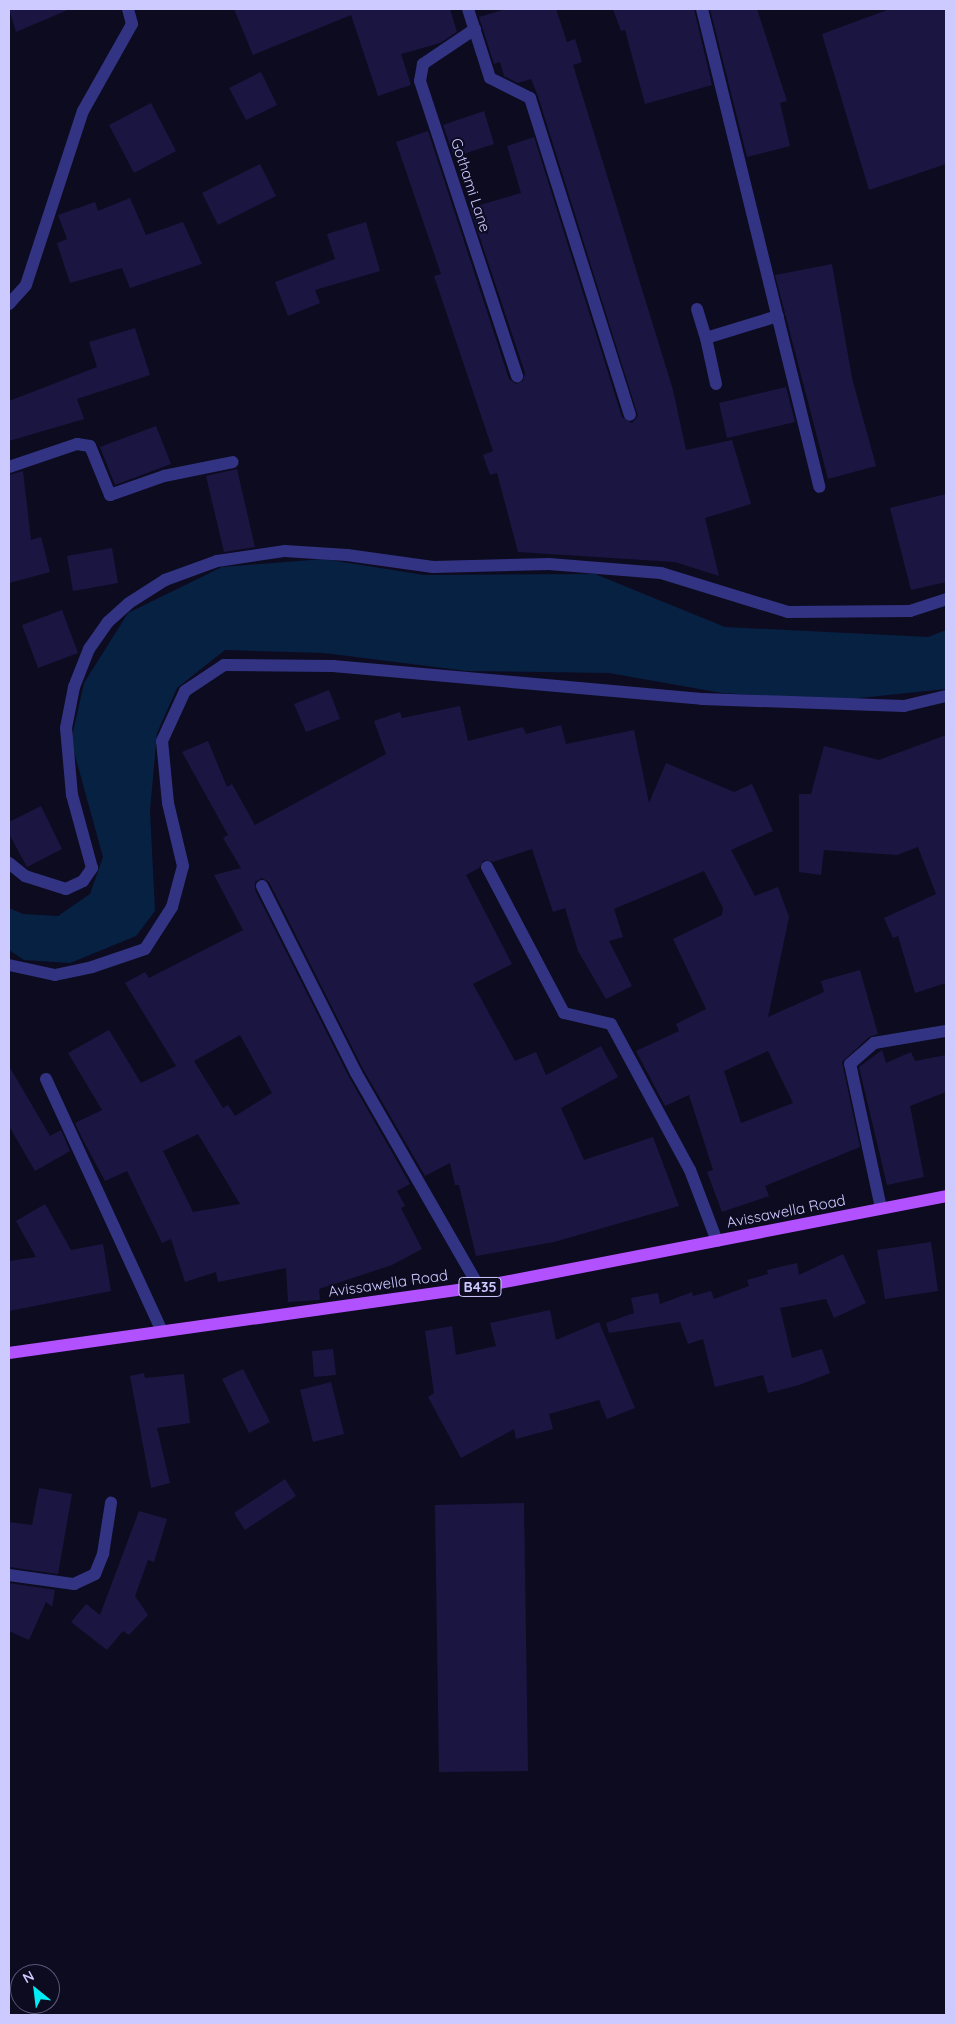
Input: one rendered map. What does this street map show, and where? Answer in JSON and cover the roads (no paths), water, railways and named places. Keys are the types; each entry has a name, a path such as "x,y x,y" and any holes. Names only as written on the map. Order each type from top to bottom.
{"main road":[{"name":"Avissawella Road","path":"9,1353 479,1287 946,1196"}],"street":[{"path":"9,304 26,285 83,111 132,24 128,9"},
{"path":"468,9 490,78 530,98 630,415"},
{"path":"702,9 819,488"},
{"name":"Gothami Lane","path":"474,29 423,64 420,81 517,376"},
{"path":"696,309 706,338 716,384"},
{"path":"706,338 778,316"},
{"path":"9,467 77,444 90,446 110,494 164,476 233,462"},
{"path":"9,863 25,876 66,889 83,881 92,868 72,795 66,728 74,687 90,649 108,622 129,603 165,580 217,561 285,551 347,554 433,567 549,564 652,573 788,612 910,611 946,600"},
{"path":"9,965 55,975 92,967 145,949 172,906 182,866 168,803 162,741 185,691 224,665 332,666 702,699 904,706 946,696"},
{"path":"487,867 564,1013 611,1024 690,1170 717,1241"},
{"path":"262,886 356,1073 479,1287"},
{"path":"881,1208 850,1064 874,1043 946,1031"},
{"path":"46,1079 162,1332"},
{"path":"9,1575 74,1584 95,1574 111,1503"}],"water":[{"path":"324,559 424,575 595,574 725,627 928,637 946,630 946,689 840,700 722,693 609,673 467,671 324,653 225,650 177,688 157,733 150,811 155,911 136,936 70,963 24,960 9,950 9,908 23,914 58,916 90,894 103,857 71,741 84,683 128,613 222,567"}]}
